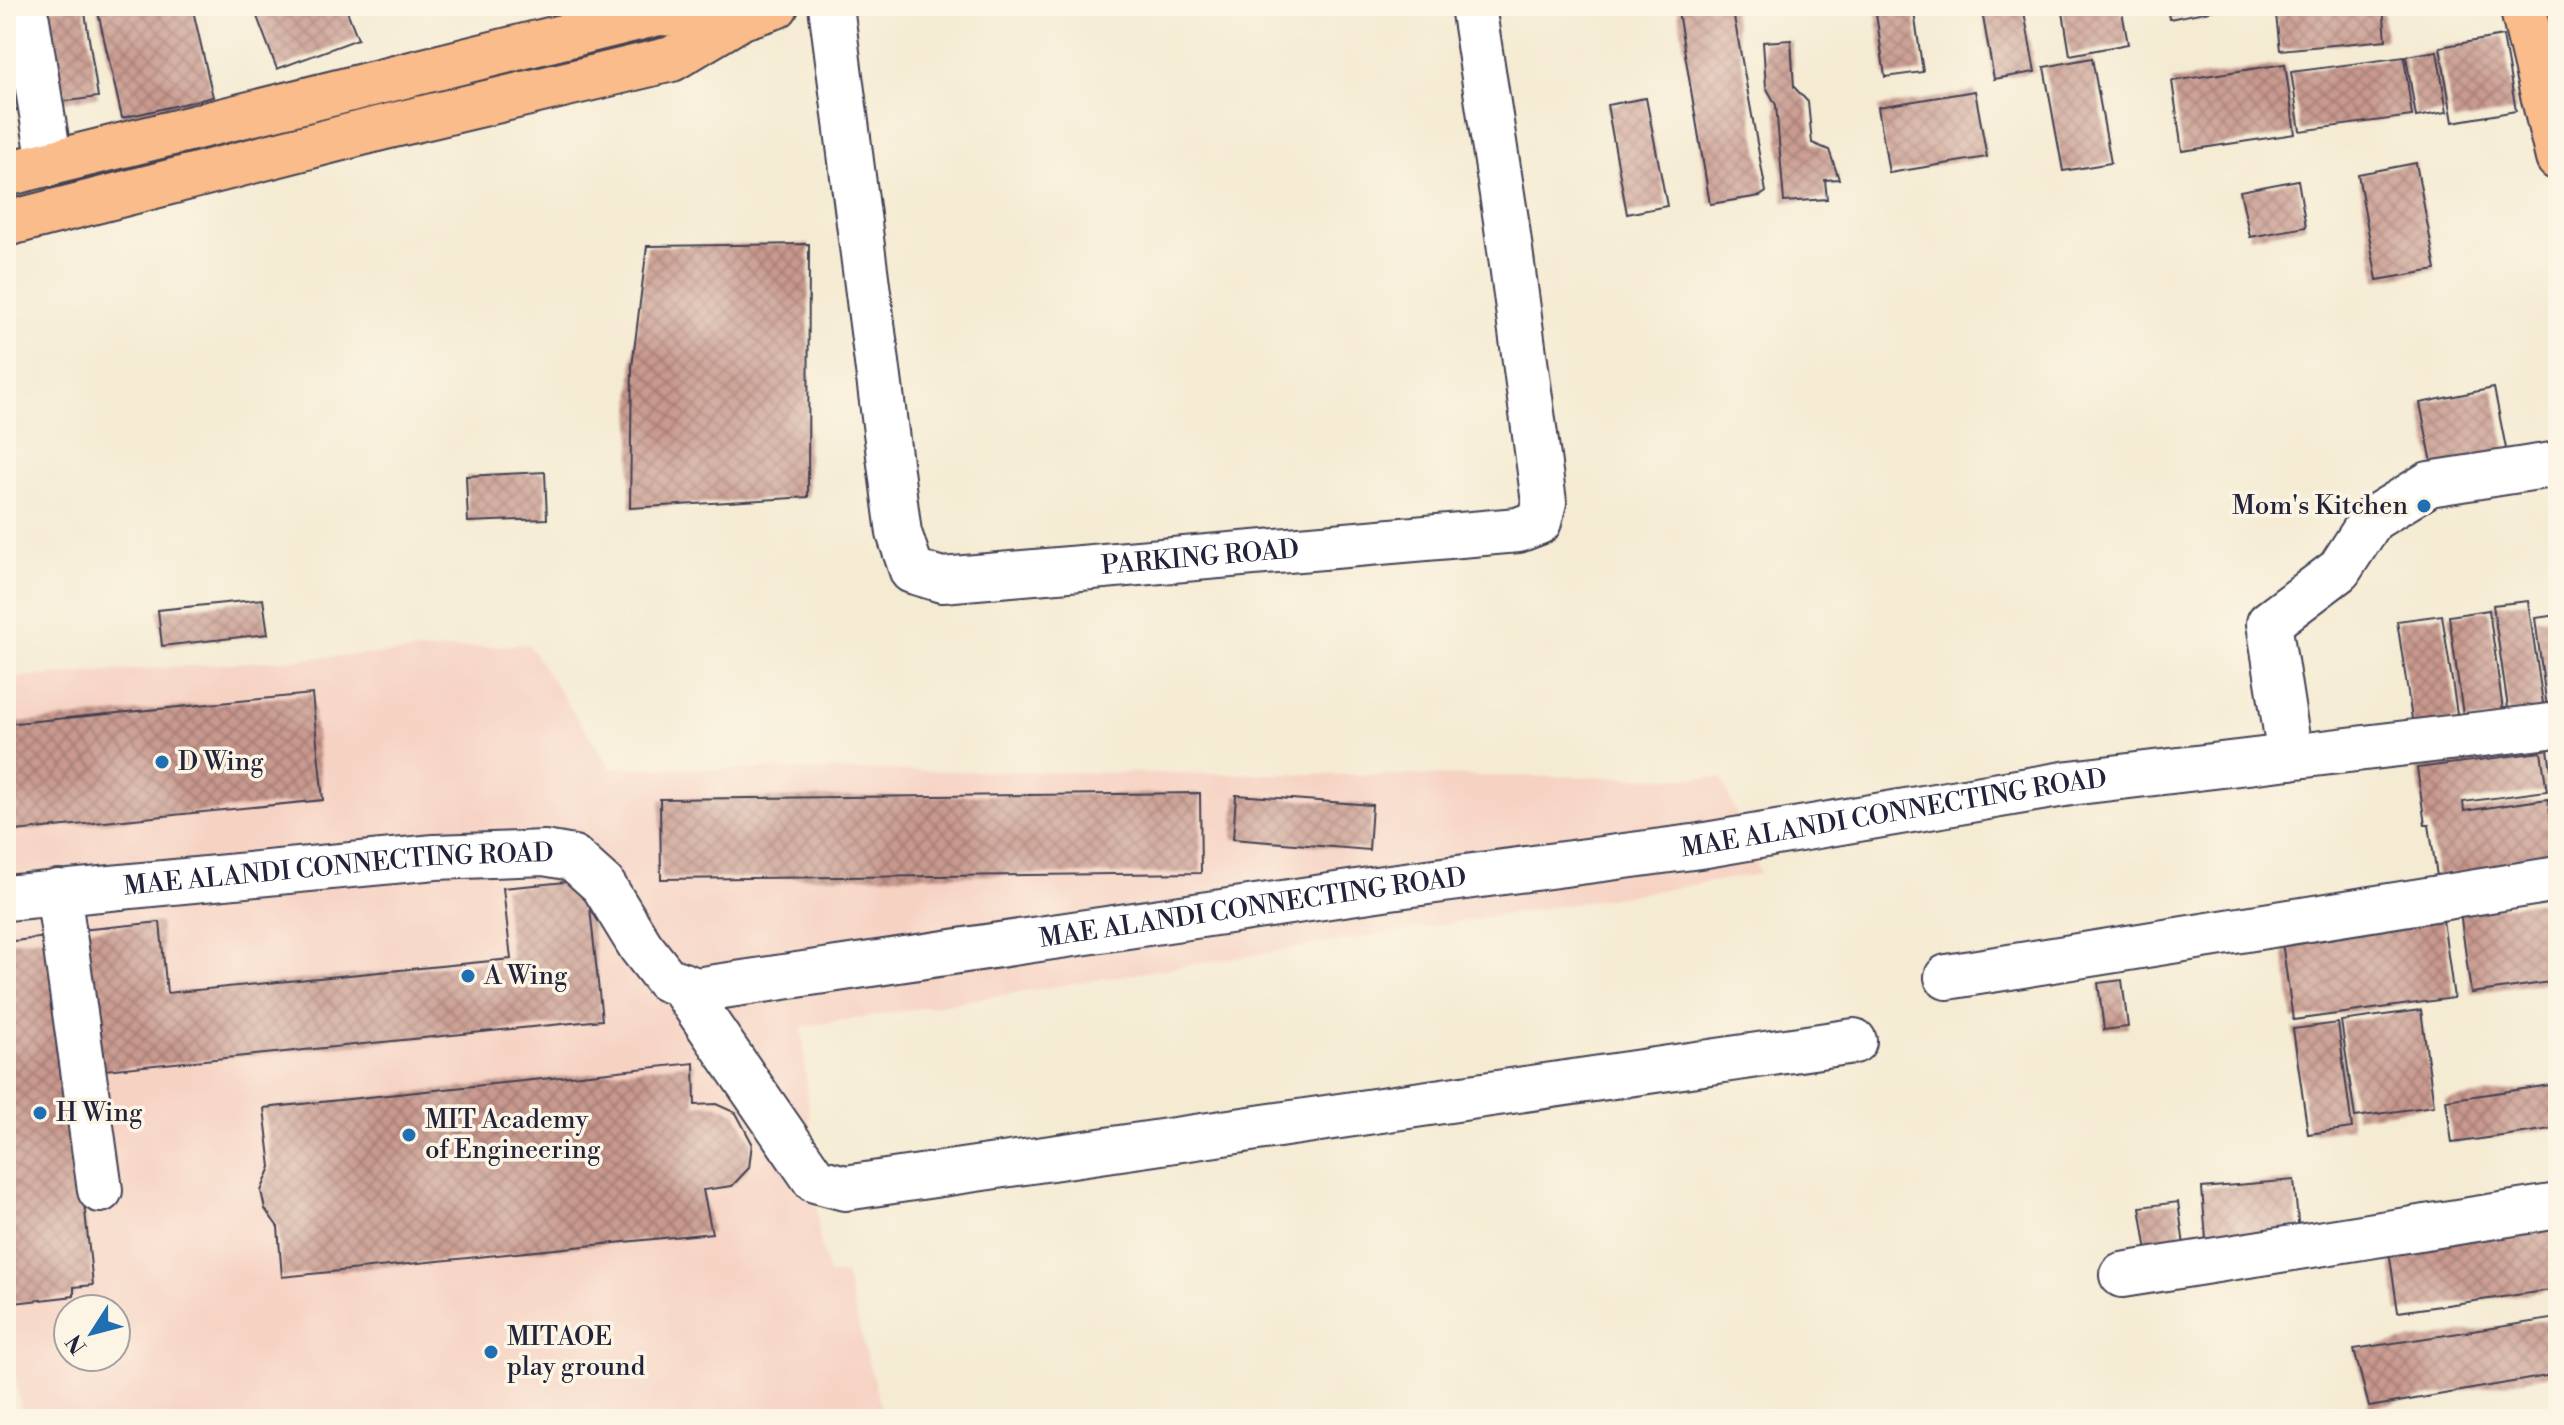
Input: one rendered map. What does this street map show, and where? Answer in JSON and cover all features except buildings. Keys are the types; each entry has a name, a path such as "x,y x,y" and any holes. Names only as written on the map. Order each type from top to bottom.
{"main road":[{"path":"2522,6 2558,158"},
{"path":"759,11 672,59 14,222 23,170 659,13 759,11"},
{"path":"512,49 522,95"},
{"path":"319,97 329,142"},
{"path":"120,146 130,194"}],"street":[{"name":"PARKING ROAD","path":"831,6 899,533 912,571 942,580 1518,530 1539,522 1544,502 1473,6"},
{"path":"23,170 27,20"},
{"path":"2290,757 2269,623 2339,570 2372,519 2429,484 2558,464"},
{"name":"MAE ALANDI CONNECTING ROAD","path":"6,898 435,857 544,853 573,858 603,885 641,947 666,979 696,990 1223,911 1700,846 2070,783 2558,725"},
{"path":"1947,977 2558,879"},
{"path":"58,892 100,1190"},
{"path":"681,985 815,1180 845,1188 1854,1041"},
{"path":"2122,1275 2558,1206"}],"shaded area":[{"name":"MIT Academy of Engineering","path":"528,644 611,768 1722,778 1760,874 802,1027 820,1244 830,1275 845,1274 884,1419 22,1419 10,1347 6,1347 6,678"}],"place":[{"name":"Mom's Kitchen","path":"2424,506"},
{"name":"D Wing","path":"162,762"},
{"name":"A Wing","path":"468,976"},
{"name":"H Wing","path":"40,1113"},
{"name":"MIT Academy of Engineering","path":"409,1135"},
{"name":"MITAOE play ground","path":"491,1352"}]}
